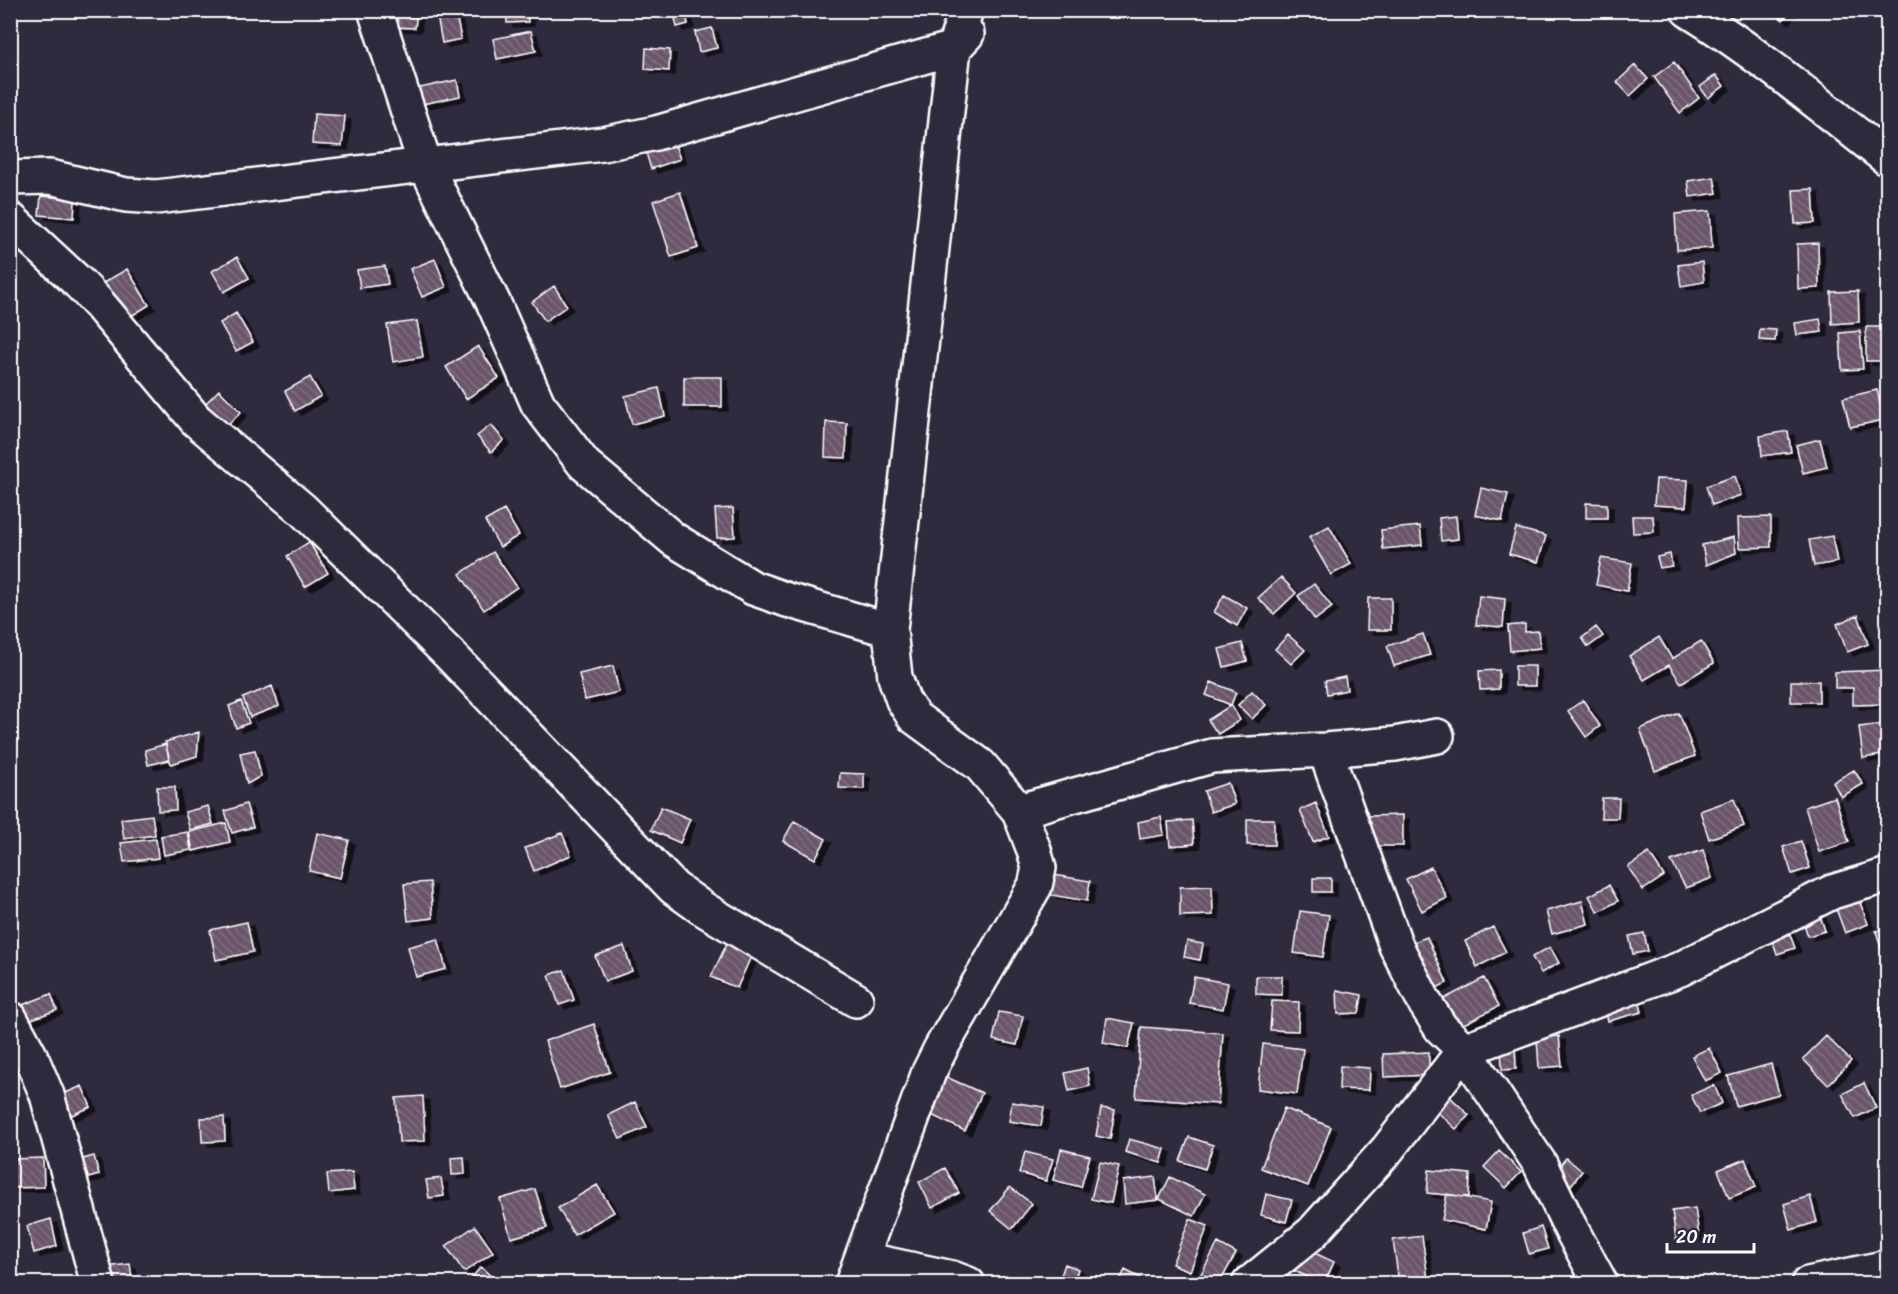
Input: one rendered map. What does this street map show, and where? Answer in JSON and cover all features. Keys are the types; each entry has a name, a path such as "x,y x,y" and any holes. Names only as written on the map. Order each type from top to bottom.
{"street":[{"path":"375,10 425,164 494,304 538,404 584,464 673,539 753,588 890,630"},
{"path":"966,10 954,48 890,630 895,677 903,700 914,717 980,765 1019,811 1039,868 1035,886 929,1072 858,1271 952,1278 968,1284"},
{"path":"10,178 50,177 126,195 156,197 603,144 656,133 954,48 988,10"},
{"path":"1688,10 1762,59 1887,159"},
{"path":"10,219 92,297 196,420 303,510 451,656 674,888 702,908 856,1000"},
{"path":"1019,811 1212,756 1395,744 1437,736"},
{"path":"1325,750 1396,946 1425,1003 1442,1028 1464,1050 1540,1164 1570,1227 1601,1284"},
{"path":"1249,1284 1312,1233 1387,1150 1464,1050 1680,969 1832,892 1887,874"},
{"path":"10,1018 32,1057 47,1095 98,1284"},
{"path":"1808,1284 1887,1267"}],"building":[{"path":"395,10 417,10 415,28 394,27"},
{"path":"436,10 455,10 461,39 442,43"},
{"path":"506,10 527,10 528,22 507,23"},
{"path":"673,10 685,10 688,24 677,27"},
{"path":"1772,10 1791,10 1783,20"},
{"path":"712,28 717,48 699,52 695,32"},
{"path":"531,31 536,51 497,59 493,39"},
{"path":"646,48 670,50 669,71 645,69"},
{"path":"1674,62 1699,98 1680,113 1654,77"},
{"path":"1635,65 1648,79 1630,96 1617,82"},
{"path":"1716,75 1724,86 1708,98 1700,87"},
{"path":"457,80 460,96 418,105 415,89"},
{"path":"314,114 345,116 342,146 312,144"},
{"path":"671,134 680,159 651,169 643,143"},
{"path":"1714,177 1717,193 1690,197 1688,181"},
{"path":"1813,189 1815,223 1795,224 1793,190"},
{"path":"680,192 698,248 671,257 653,201"},
{"path":"41,196 75,199 74,218 39,215"},
{"path":"1710,211 1712,248 1677,250 1675,214"},
{"path":"1818,243 1819,288 1798,289 1797,244"},
{"path":"237,257 249,278 224,292 212,271"},
{"path":"435,259 446,287 422,297 410,269"},
{"path":"1702,262 1704,282 1681,286 1678,265"},
{"path":"385,266 388,284 360,288 357,270"},
{"path":"127,269 149,305 120,323 98,286"},
{"path":"554,286 567,306 545,321 532,302"},
{"path":"1858,291 1859,322 1832,324 1831,292"},
{"path":"236,313 253,342 236,351 220,323"},
{"path":"1820,319 1822,332 1797,335 1795,323"},
{"path":"417,321 423,357 393,362 387,325"},
{"path":"1866,327 1888,327 1888,361 1866,361"},
{"path":"1760,329 1776,330 1775,341 1759,340"},
{"path":"1860,331 1863,369 1842,370 1840,333"},
{"path":"478,346 499,378 466,399 446,367"},
{"path":"310,377 321,396 295,411 285,391"},
{"path":"684,377 722,377 722,407 684,407"},
{"path":"659,388 665,416 632,424 625,396"},
{"path":"219,390 241,412 221,432 199,410"},
{"path":"1877,390 1884,420 1850,427 1843,398"},
{"path":"826,422 847,423 846,458 825,457"},
{"path":"491,425 504,440 491,452 477,436"},
{"path":"1788,431 1791,452 1762,456 1760,436"},
{"path":"1820,439 1827,467 1803,473 1796,445"},
{"path":"1735,476 1741,495 1712,505 1706,486"},
{"path":"1656,479 1688,480 1686,507 1654,505"},
{"path":"1481,488 1508,494 1502,521 1475,515"},
{"path":"1586,503 1607,504 1607,518 1586,518"},
{"path":"733,508 735,537 717,538 715,509"},
{"path":"504,510 519,535 500,547 485,521"},
{"path":"1456,516 1458,539 1441,541 1439,518"},
{"path":"1632,516 1653,516 1654,532 1633,533"},
{"path":"1771,517 1771,547 1739,548 1738,518"},
{"path":"1329,526 1351,564 1331,575 1309,537"},
{"path":"1420,526 1422,545 1383,549 1381,530"},
{"path":"1516,528 1546,536 1538,562 1509,554"},
{"path":"1832,536 1837,562 1814,566 1809,540"},
{"path":"1734,537 1736,553 1706,565 1702,545"},
{"path":"309,542 328,573 305,587 287,556"},
{"path":"493,552 517,587 484,610 460,574"},
{"path":"1670,554 1672,566 1660,568 1657,557"},
{"path":"1601,558 1632,563 1627,591 1596,585"},
{"path":"1281,577 1296,593 1274,614 1258,598"},
{"path":"1314,584 1332,607 1315,620 1298,596"},
{"path":"1224,595 1247,608 1237,626 1214,612"},
{"path":"1479,596 1505,599 1503,627 1476,625"},
{"path":"1368,598 1391,598 1391,630 1367,630"},
{"path":"1858,615 1868,644 1847,652 1837,624"},
{"path":"1525,624 1525,632 1538,631 1540,648 1510,651 1508,626"},
{"path":"1596,627 1603,636 1588,647 1582,638"},
{"path":"1423,634 1430,655 1394,666 1387,646"},
{"path":"1288,635 1305,650 1291,664 1275,649"},
{"path":"1659,637 1672,659 1701,641 1714,663 1681,683 1669,665 1644,680 1629,656"},
{"path":"1242,643 1247,661 1224,667 1219,649"},
{"path":"613,666 619,692 585,700 579,674"},
{"path":"1515,666 1535,666 1535,686 1515,686"},
{"path":"1499,670 1499,689 1480,690 1479,671"},
{"path":"1888,670 1888,704 1853,705 1853,688 1835,688 1835,672"},
{"path":"1345,677 1347,690 1327,694 1325,681"},
{"path":"1791,681 1819,681 1819,702 1791,702"},
{"path":"1211,682 1236,692 1231,705 1206,695"},
{"path":"272,686 279,706 250,717 243,698"},
{"path":"1252,691 1266,705 1252,719 1238,705"},
{"path":"1583,700 1600,726 1586,737 1568,711"},
{"path":"241,701 249,723 236,728 229,706"},
{"path":"1231,705 1240,720 1218,734 1208,720"},
{"path":"1679,713 1695,756 1655,771 1640,729"},
{"path":"1885,724 1888,754 1863,758 1859,727"},
{"path":"199,732 197,756 171,764 165,742"},
{"path":"166,744 169,760 148,765 145,750"},
{"path":"255,750 261,776 247,784 240,753"},
{"path":"1854,770 1863,784 1841,797 1833,782"},
{"path":"840,773 864,774 864,789 839,788"},
{"path":"1228,783 1235,804 1211,812 1204,791"},
{"path":"157,787 175,787 176,810 158,811"},
{"path":"1835,797 1849,842 1819,852 1805,807"},
{"path":"1602,798 1619,798 1618,818 1601,818"},
{"path":"1734,799 1744,826 1709,839 1700,811"},
{"path":"1316,803 1329,836 1313,842 1300,810"},
{"path":"246,804 253,827 232,833 225,811"},
{"path":"208,806 213,824 190,830 185,812"},
{"path":"661,807 690,819 680,843 651,830"},
{"path":"152,815 155,835 124,839 121,819"},
{"path":"1403,815 1403,846 1366,846 1366,816"},
{"path":"1161,817 1164,835 1140,839 1138,822"},
{"path":"1247,819 1274,819 1274,845 1247,845"},
{"path":"1192,820 1194,844 1170,846 1168,822"},
{"path":"794,821 826,839 815,859 783,841"},
{"path":"226,823 230,842 193,851 189,832"},
{"path":"188,832 191,850 164,855 161,836"},
{"path":"317,833 349,840 340,878 309,871"},
{"path":"562,833 571,855 534,871 525,848"},
{"path":"156,839 158,858 124,862 121,843"},
{"path":"1801,841 1810,868 1792,874 1783,847"},
{"path":"1703,850 1712,878 1686,888 1671,861"},
{"path":"1649,853 1664,876 1643,890 1628,867"},
{"path":"1431,867 1447,898 1422,911 1406,879"},
{"path":"1054,875 1090,881 1087,901 1051,895"},
{"path":"1313,878 1331,878 1331,892 1313,892"},
{"path":"430,882 433,918 408,921 404,884"},
{"path":"1609,885 1618,901 1598,912 1589,896"},
{"path":"1212,886 1213,915 1180,916 1180,887"},
{"path":"1858,897 1868,924 1845,933 1835,906"},
{"path":"1582,901 1588,924 1552,934 1546,911"},
{"path":"1818,909 1825,931 1808,936 1801,915"},
{"path":"1300,911 1329,915 1323,957 1294,953"},
{"path":"247,922 253,952 216,960 210,930"},
{"path":"1493,927 1506,952 1477,967 1465,941"},
{"path":"1787,927 1795,948 1777,954 1770,933"},
{"path":"1888,927 1888,953 1883,955 1876,931"},
{"path":"1644,933 1648,951 1633,954 1629,936"},
{"path":"1427,937 1447,983 1434,989 1414,942"},
{"path":"438,939 446,969 416,977 408,947"},
{"path":"728,941 753,952 737,988 711,977"},
{"path":"1187,941 1203,944 1200,960 1184,957"},
{"path":"624,946 632,971 605,981 595,956"},
{"path":"1550,947 1559,963 1541,973 1532,957"},
{"path":"564,970 574,1000 559,1005 549,975"},
{"path":"1256,976 1282,976 1282,995 1256,994"},
{"path":"1194,977 1228,983 1223,1009 1189,1003"},
{"path":"1484,978 1499,1006 1452,1030 1438,1002"},
{"path":"1337,990 1362,995 1359,1013 1338,1014"},
{"path":"1637,992 1642,1012 1608,1021 1603,1001"},
{"path":"51,994 57,1010 23,1022 17,1007"},
{"path":"1272,1001 1299,1002 1298,1031 1270,1030"},
{"path":"1888,1005 1888,1041 1885,1042 1880,1007"},
{"path":"999,1012 1023,1016 1017,1045 993,1040"},
{"path":"1107,1018 1134,1023 1128,1048 1103,1043"},
{"path":"594,1024 610,1072 560,1089 545,1041"},
{"path":"1141,1027 1223,1033 1218,1104 1136,1098"},
{"path":"1559,1036 1562,1066 1539,1068 1537,1039"},
{"path":"1826,1036 1851,1061 1828,1085 1803,1059"},
{"path":"1263,1044 1303,1049 1297,1094 1258,1089"},
{"path":"1501,1045 1515,1045 1516,1069 1502,1070"},
{"path":"1709,1048 1722,1073 1705,1081 1692,1056"},
{"path":"1429,1052 1429,1075 1384,1077 1383,1054"},
{"path":"1771,1064 1779,1094 1736,1106 1728,1076"},
{"path":"1340,1066 1370,1068 1369,1090 1339,1089"},
{"path":"1087,1068 1090,1086 1069,1091 1065,1073"},
{"path":"944,1076 982,1093 965,1131 927,1113"},
{"path":"1888,1079 1888,1099 1881,1081"},
{"path":"1864,1083 1876,1108 1855,1118 1842,1094"},
{"path":"1714,1085 1722,1103 1700,1113 1691,1095"},
{"path":"82,1086 91,1107 62,1119 54,1098"},
{"path":"1446,1093 1469,1115 1456,1129 1432,1107"},
{"path":"423,1096 425,1141 399,1142 396,1098"},
{"path":"635,1102 647,1127 620,1139 608,1115"},
{"path":"1012,1102 1044,1107 1041,1126 1009,1121"},
{"path":"1101,1108 1115,1110 1110,1139 1096,1136"},
{"path":"1284,1108 1331,1127 1308,1186 1261,1168"},
{"path":"224,1117 225,1141 202,1142 201,1118"},
{"path":"1189,1137 1213,1145 1205,1169 1180,1161"},
{"path":"1129,1139 1165,1149 1161,1163 1125,1152"},
{"path":"1061,1149 1090,1156 1081,1187 1053,1180"},
{"path":"1499,1151 1521,1172 1506,1188 1484,1167"},
{"path":"1025,1152 1053,1159 1046,1181 1019,1173"},
{"path":"94,1156 99,1175 81,1180 76,1161"},
{"path":"464,1157 465,1174 452,1175 451,1158"},
{"path":"43,1158 44,1187 10,1188 10,1159"},
{"path":"1566,1158 1582,1171 1568,1189 1551,1176"},
{"path":"1745,1159 1756,1187 1729,1198 1718,1170"},
{"path":"1100,1162 1119,1166 1111,1203 1091,1199"},
{"path":"945,1168 959,1193 932,1208 919,1182"},
{"path":"1429,1170 1470,1174 1469,1197 1427,1193"},
{"path":"352,1172 354,1190 329,1193 327,1174"},
{"path":"1155,1177 1158,1200 1125,1204 1123,1181"},
{"path":"1170,1177 1205,1194 1194,1216 1159,1199"},
{"path":"441,1178 444,1196 429,1198 426,1180"},
{"path":"597,1185 614,1212 574,1235 558,1208"},
{"path":"1010,1187 1032,1204 1012,1229 990,1211"},
{"path":"535,1189 547,1228 511,1238 500,1199"},
{"path":"1266,1194 1292,1200 1286,1222 1261,1215"},
{"path":"1447,1194 1491,1202 1486,1229 1442,1220"},
{"path":"1810,1196 1817,1222 1791,1230 1784,1204"},
{"path":"1695,1208 1699,1236 1676,1239 1672,1211"},
{"path":"51,1219 57,1246 34,1253 27,1226"},
{"path":"1190,1219 1208,1226 1190,1271 1172,1264"},
{"path":"475,1226 493,1252 464,1272 446,1246"},
{"path":"1541,1227 1548,1249 1529,1254 1523,1233"},
{"path":"1422,1236 1428,1279 1399,1283 1393,1240"},
{"path":"1218,1243 1236,1253 1219,1284 1201,1274"},
{"path":"1300,1246 1334,1262 1324,1284 1290,1269"},
{"path":"130,1264 133,1284 107,1284 105,1267"},
{"path":"1065,1264 1078,1269 1073,1284 1058,1284"},
{"path":"481,1267 499,1284 467,1283"},
{"path":"1125,1270 1150,1283 1150,1284 1118,1284"}]}
